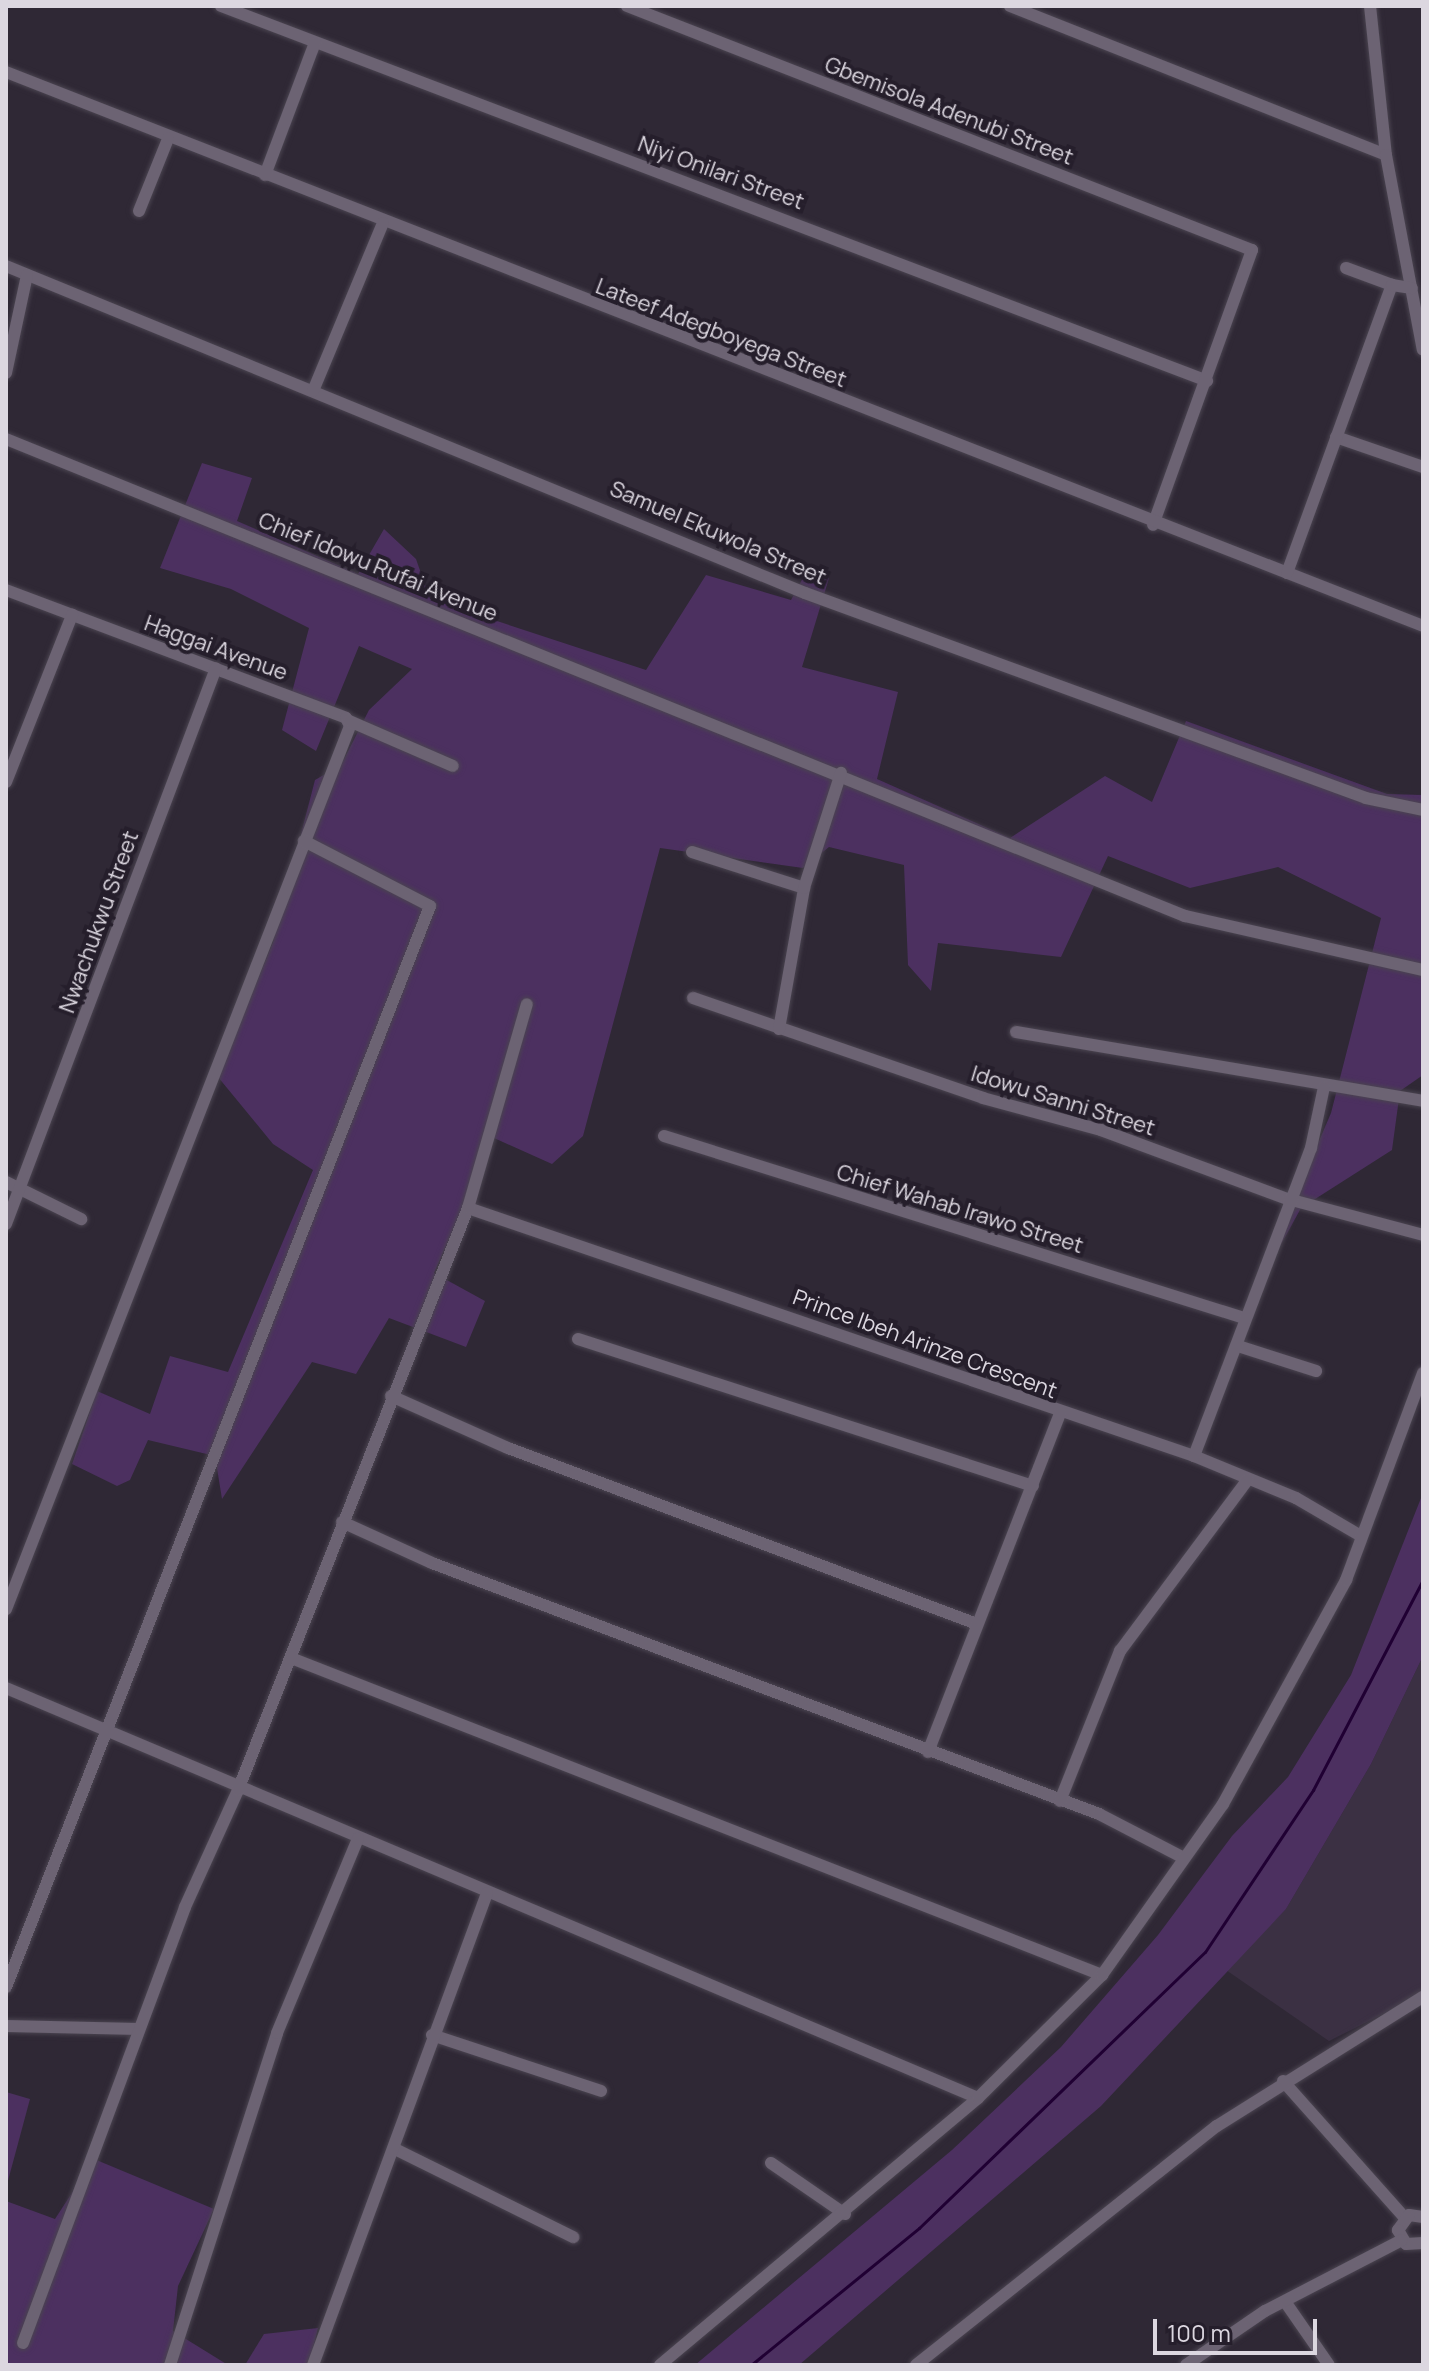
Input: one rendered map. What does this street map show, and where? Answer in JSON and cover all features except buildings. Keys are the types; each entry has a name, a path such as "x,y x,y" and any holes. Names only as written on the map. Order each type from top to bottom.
{"street":[{"name":"Niyi Onilari Street","path":"221,6 1207,381"},
{"name":"Gbemisola Adenubi Street","path":"627,6 1256,255 1207,381"},
{"path":"1010,6 1195,82 1386,155"},
{"path":"1366,7 1386,155 1423,350"},
{"path":"265,175 315,43"},
{"name":"Lateef Adegboyega Street","path":"6,72 168,139 1153,525 1423,626"},
{"path":"139,211 168,139"},
{"path":"313,391 383,223"},
{"name":"Samuel Ekuwola Street","path":"6,266 805,593 1366,798 1423,810"},
{"path":"1346,268 1392,285 1412,288"},
{"path":"6,373 27,275"},
{"path":"1287,573 1392,285"},
{"path":"1153,525 1207,381"},
{"path":"1336,437 1423,467"},
{"name":"Chief Idowu Rufai Avenue","path":"6,439 737,729 1185,916 1423,970"},
{"name":"Haggai Avenue","path":"6,590 348,719 453,766"},
{"path":"6,782 72,615"},
{"name":"Nwachukwu Street","path":"6,1224 216,668"},
{"path":"6,1609 304,841 348,719"},
{"path":"779,1029 804,888 841,773"},
{"path":"6,1987 109,1731 430,906 304,841"},
{"path":"692,852 804,888"},
{"name":"Idowu Sanni Street","path":"693,998 779,1029 1101,1130 1288,1199 1423,1235"},
{"path":"23,2343 139,2029 291,1658 391,1396 468,1208 527,1004"},
{"path":"1016,1032 1324,1087 1423,1101"},
{"path":"1194,1456 1238,1346 1244,1318 1288,1199 1311,1148 1324,1087"},
{"name":"Chief Wahab Irawo Street","path":"664,1136 1244,1318"},
{"path":"6,1182 81,1219"},
{"name":"Prince Ibeh Arinze Crescent","path":"468,1208 1060,1414 1194,1456 1248,1479 1361,1536"},
{"path":"578,1339 1033,1486"},
{"path":"1238,1346 1316,1371"},
{"path":"660,2365 845,2214 978,2098 1102,1975 1180,1856 1223,1804 1346,1580 1423,1373"},
{"path":"391,1396 508,1448 552,1459 977,1624"},
{"path":"928,1752 1060,1414"},
{"path":"1060,1801 1120,1651 1248,1479"},
{"path":"342,1522 1060,1801 1180,1856"},
{"path":"291,1658 1102,1975"},
{"path":"6,1688 238,1790 487,1893 539,1907 978,2098"},
{"path":"170,2365 277,2033 358,1838"},
{"path":"313,2365 395,2149 432,2035 487,1893"},
{"path":"916,2365 1283,2081 1423,1997"},
{"path":"6,2026 139,2029"},
{"path":"432,2035 601,2091"},
{"path":"1283,2081 1405,2218 1402,2240"},
{"path":"395,2149 573,2237"},
{"path":"771,2163 845,2214"},
{"path":"1405,2218 1421,2216 1423,2202"},
{"path":"1186,2365 1286,2303 1402,2240 1423,2243"},
{"path":"1286,2303 1329,2365"}],"shaded area":[{"path":"202,463 252,478 237,521 358,574 384,529 416,559 430,599 646,670 706,575 791,600 810,565 829,578 802,667 898,692 877,779 1010,838 1105,776 1152,802 1186,721 1387,794 1423,795 1423,1075 1400,1091 1392,1150 1301,1208 1251,1299 1331,1113 1381,918 1278,867 1190,888 1108,856 1061,957 938,943 931,991 908,965 904,865 829,847 803,868 660,848 583,1136 552,1164 494,1138 434,1273 485,1301 466,1347 389,1318 356,1374 312,1362 222,1499 215,1456 148,1440 130,1480 117,1486 72,1464 97,1391 150,1414 170,1356 228,1372 313,1170 273,1144 218,1077 273,942 315,780 341,765 369,710 412,669 359,646 316,751 282,730 309,628 231,589 160,568"},
{"path":"1423,1493 1423,1656 1371,1764 1286,1909 1101,2106 799,2365 695,2365 952,2150 1061,2047 1158,1935 1232,1836 1288,1777 1351,1675"},
{"path":"1423,1656 1423,1994 1329,2041 1226,1970 1286,1909 1371,1764"},
{"path":"6,2092 30,2099 6,2188"},
{"path":"94,2159 214,2209 178,2286 173,2331 228,2365 6,2365 6,2201 55,2219"},
{"path":"318,2328 309,2365 245,2365 264,2334"}],"waterway":[{"path":"751,2365 919,2228 1205,1952 1313,1790 1423,1580"}]}
